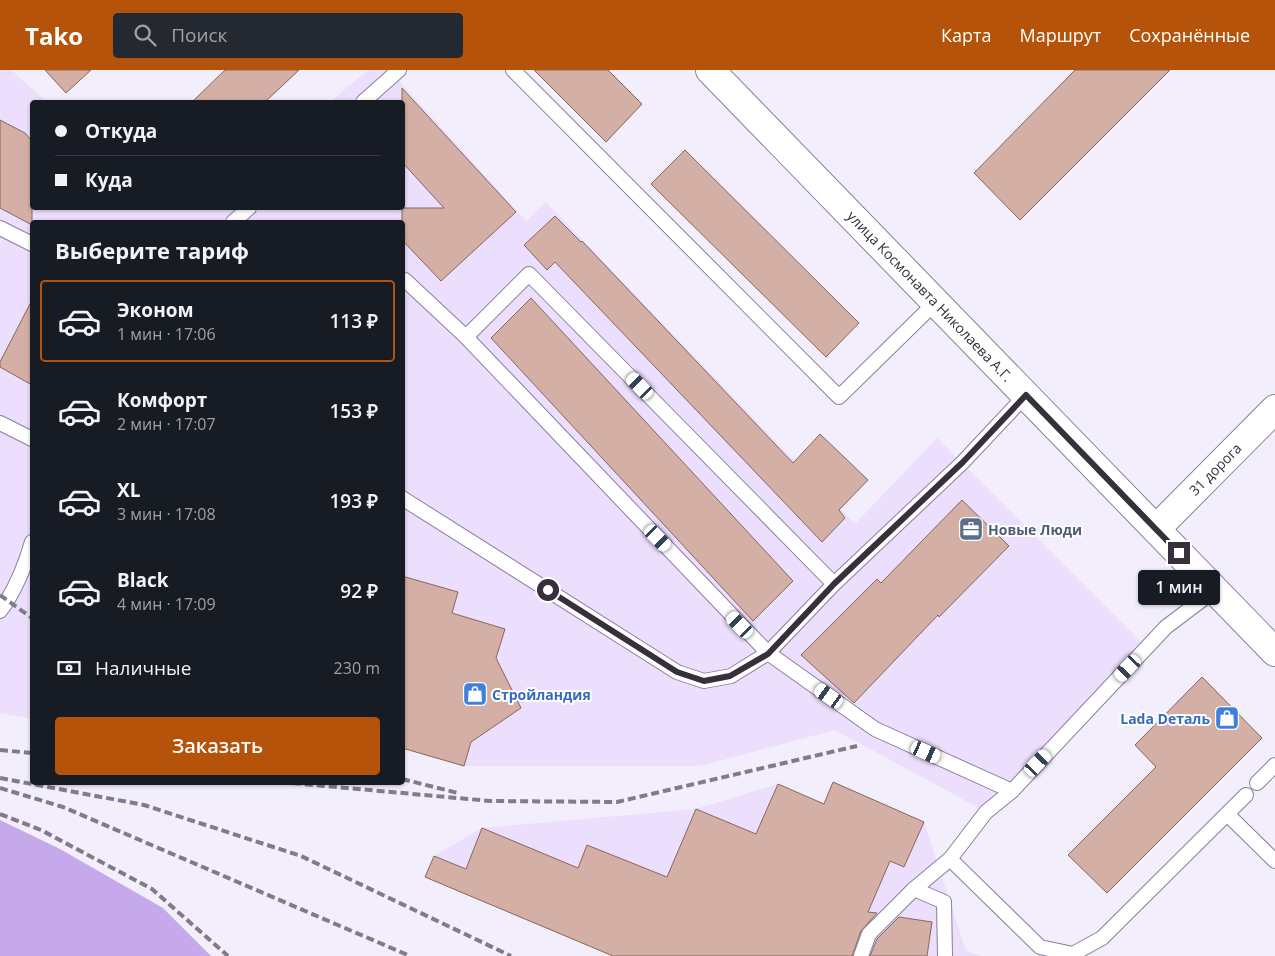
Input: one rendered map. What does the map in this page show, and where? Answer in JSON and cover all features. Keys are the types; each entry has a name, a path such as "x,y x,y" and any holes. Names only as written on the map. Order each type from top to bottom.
{"street":[{"name":"улица Космонавта Николаева А.Г.","path":"710,70 1275,652"},
{"name":"31 дорога","path":"1156,529 1275,409"}],"lane":[{"path":"365,100 399,70"},
{"path":"513,70 839,397 936,302"},
{"path":"234,220 247,210"},
{"path":"0,228 30,243"},
{"path":"466,337 529,274 834,584"},
{"path":"405,280 466,337 768,654 875,729 1012,790"},
{"path":"405,500 677,672 704,681 730,676 768,654 834,584 963,462 1026,395"},
{"path":"0,423 30,438"},
{"path":"0,611 9,600 30,548"},
{"path":"861,956 869,934 914,890 950,859 986,812 1012,790 1166,627 1215,590"},
{"path":"1257,783 1275,766"},
{"path":"950,859 1040,947 1073,954 1102,938 1246,795"},
{"path":"1227,814 1275,861"},
{"path":"914,890 944,902 945,956"}],"shaded area":[{"path":"0,70 11,70 45,100 30,100 30,210 405,210 405,100 332,100 368,70 389,70 526,221 546,202 855,524 937,438 1142,643 986,812 835,730 700,766 464,766 405,749 405,220 30,220 30,719 0,713"},
{"path":"833,782 924,822 966,951 981,956 613,956 425,877 434,856 482,828 696,809 778,784 823,804"},
{"path":"0,820 60,849 163,908 211,956 0,956"}],"building":[{"path":"45,70 91,70 66,93"},
{"path":"225,70 299,70 267,100 194,100"},
{"path":"534,70 608,70 642,104 606,142"},
{"path":"1075,70 1170,70 1020,220 974,173"},
{"path":"402,88 516,212 441,281 405,243 405,220 402,220 402,210 405,210 405,208 444,208 405,165 405,100 402,100"},
{"path":"0,120 25,133 30,139 30,210 32,210 32,220 30,220 30,224 0,208"},
{"path":"685,150 859,323 826,357 651,184"},
{"path":"555,216 582,241 793,463 820,434 868,480 839,510 845,518 822,542 555,262 547,270 524,245"},
{"path":"531,298 793,581 753,621 491,338"},
{"path":"30,304 30,384 0,367 0,362"},
{"path":"962,500 1009,546 939,617 938,615 854,703 801,655 877,579 881,583"},
{"path":"405,577 458,592 452,613 505,629 496,658 521,708 471,742 464,766 405,749"},
{"path":"1202,677 1262,738 1107,893 1068,855 1156,767 1135,745"},
{"path":"833,782 924,822 904,867 890,861 868,912 877,913 861,931 852,956 613,956 425,877 434,856 466,869 482,828 578,868 587,845 667,877 696,809 756,834 778,784 824,804"},
{"path":"899,917 932,922 927,956 870,956 877,939"}],"railway":[{"path":"0,595 30,617"},
{"path":"314,785 490,801 617,802 857,746"},
{"path":"0,750 30,753"},
{"path":"0,778 30,784"},
{"path":"405,780 458,793"},
{"path":"37,785 144,805 301,856 511,956"},
{"path":"0,788 63,807 410,956"},
{"path":"0,814 41,830 152,889 228,956"}],"place":[{"name":"Новые Люди","path":"971,529"},
{"name":"Стройландия","path":"475,694"},
{"name":"Lada Dеталь","path":"1227,718"}],"route":[{"path":"548,590 677,672 704,681 730,676 768,654 834,584 963,462 1026,395 1179,553"}]}
